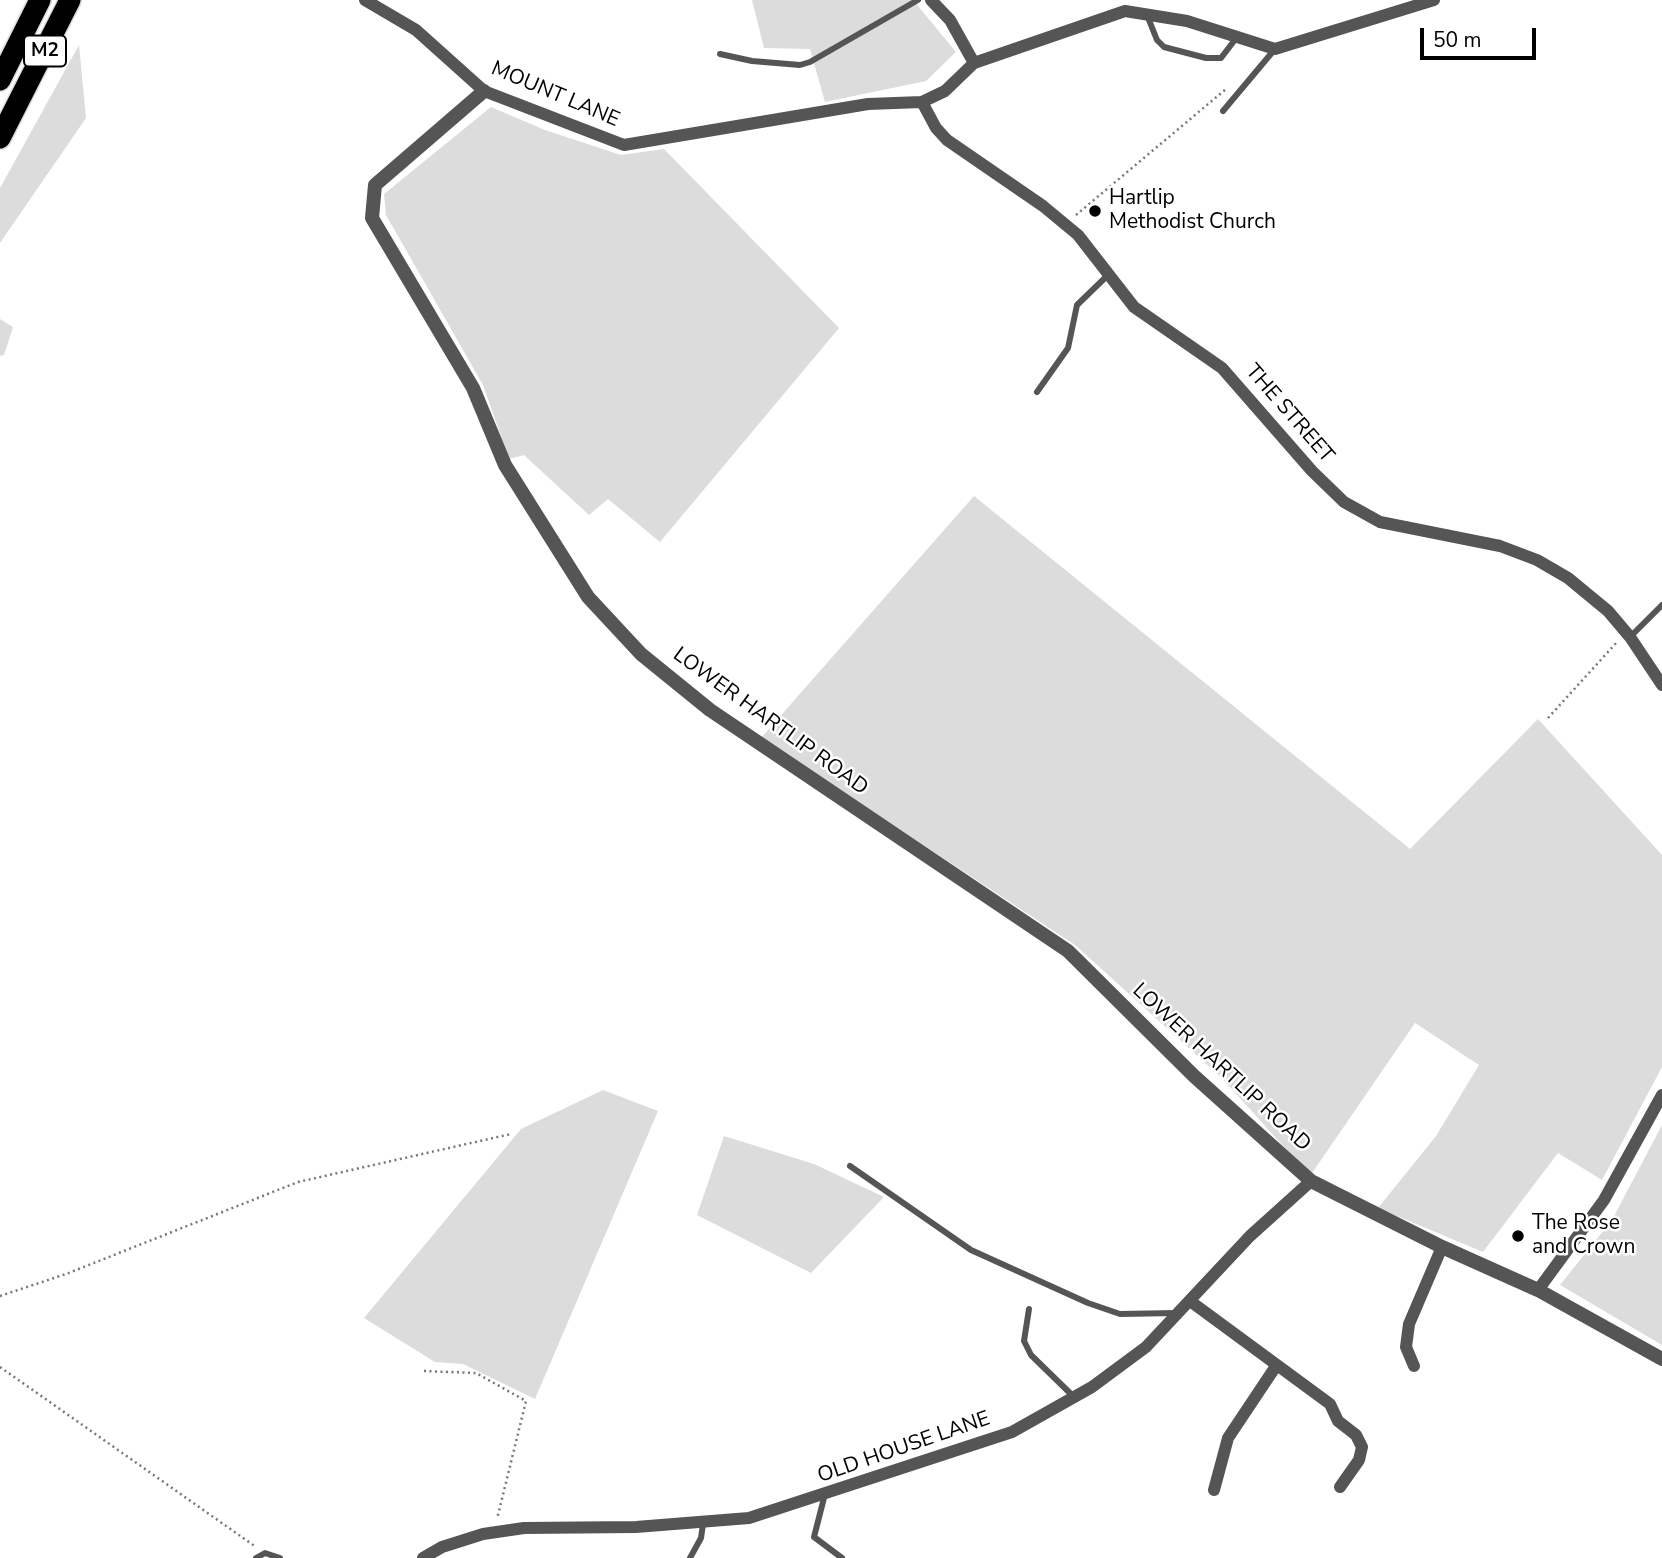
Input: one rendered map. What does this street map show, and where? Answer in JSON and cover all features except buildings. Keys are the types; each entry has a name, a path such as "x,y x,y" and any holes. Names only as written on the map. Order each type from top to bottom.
{"highway":[{"name":"M2","path":"0,80 40,0"},
{"name":"M2","path":"0,138 70,0"}],"street":[{"name":"MOUNT LANE","path":"365,0 416,30 484,91 624,145 869,104 922,102"},
{"path":"931,0 950,20 974,63"},
{"path":"922,102 945,90 974,63 1125,11 1187,21 1275,49 1434,0"},
{"name":"LOWER HARTLIP ROAD","path":"484,91 375,185 372,218 473,388 505,465 588,597 641,654 710,710 1068,951 1194,1076 1311,1181 1442,1247 1538,1290"},
{"name":"THE STREET","path":"922,102 936,128 947,140 1066,224 1091,249 1134,307 1222,368 1327,488 1344,502 1380,522 1481,541 1537,560 1589,594 1629,635 1662,685"},
{"path":"1662,1095 1604,1200 1538,1290 1662,1359"},
{"name":"OLD HOUSE LANE","path":"423,1558 442,1547 494,1532 544,1527 703,1524 749,1518 1012,1432 1075,1397 1146,1347 1250,1236 1311,1181"},
{"path":"1414,1366 1405,1347 1409,1324 1442,1247"},
{"path":"1190,1301 1330,1404 1338,1422 1356,1435 1362,1447 1359,1460 1340,1487"},
{"path":"1214,1490 1228,1438 1276,1366"}],"lane":[{"path":"720,54 752,61 800,65 810,62 918,0"},
{"path":"1147,15 1157,40 1164,47 1206,58 1221,58 1238,36"},
{"path":"1223,111 1275,49"},
{"path":"1037,392 1068,348 1077,305 1108,275"},
{"path":"1629,635 1662,605"},
{"path":"850,1167 971,1250 1029,1277 1121,1314 1178,1313"},
{"path":"1029,1310 1024,1341 1031,1355 1075,1397"},
{"path":"825,1494 814,1537 842,1558"},
{"path":"690,1558 701,1538 703,1524"},
{"path":"256,1558 265,1552 280,1558"}],"path":[{"path":"1066,224 1155,146 1213,102 1231,83"},
{"path":"1548,718 1597,661 1629,635"},
{"path":"0,1296 66,1274 298,1182 511,1134"},
{"path":"0,1367 265,1552"},
{"path":"424,1371 476,1373 526,1401 494,1532"}],"shaded area":[{"path":"752,0 913,0 956,52 926,81 825,102 810,49 764,48"},
{"path":"79,45 86,118 0,243 0,188"},
{"path":"491,107 545,130 621,155 664,149 839,328 660,542 608,499 589,515 524,455 509,459 483,385 386,215 384,194"},
{"path":"0,319 13,327 4,355 0,356"},
{"path":"974,496 1410,849 1538,719 1662,855 1662,1067 1602,1180 1558,1153 1483,1252 1378,1208 1436,1136 1479,1065 1415,1023 1310,1176 1222,1078 1075,945 761,738"},
{"path":"603,1090 658,1111 535,1399 463,1364 435,1362 364,1318 521,1129"},
{"path":"1662,1125 1662,1345 1560,1285 1612,1220"},
{"path":"724,1136 814,1164 884,1197 811,1273 697,1215"}],"place":[{"name":"Hartlip Methodist Church","path":"1095,211"},
{"name":"The Rose and Crown","path":"1518,1236"}]}
